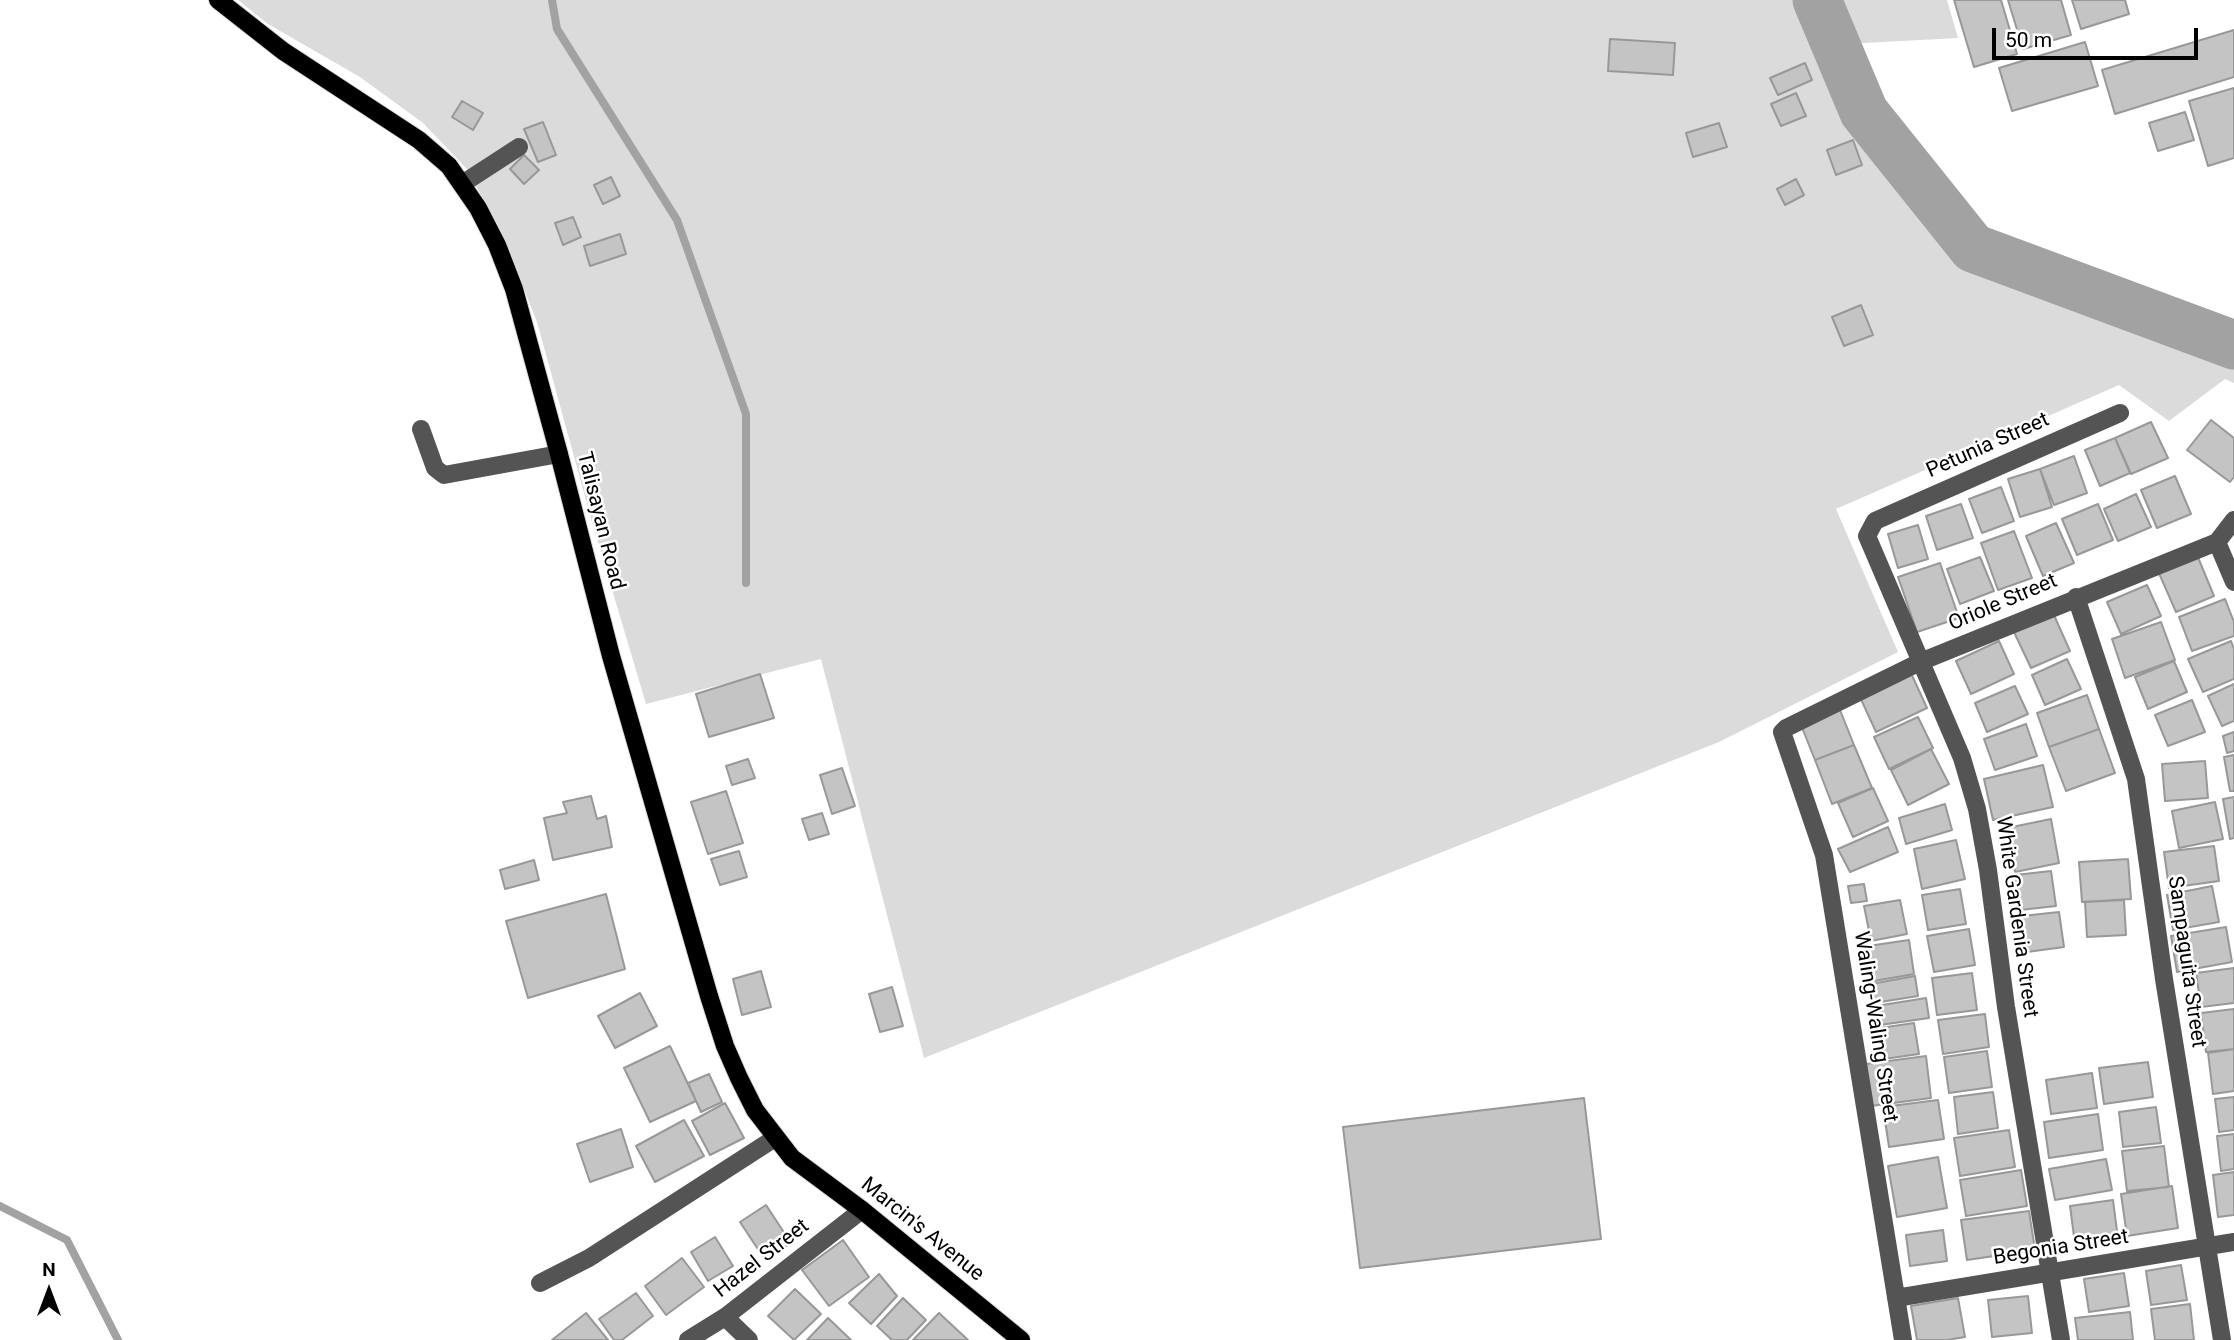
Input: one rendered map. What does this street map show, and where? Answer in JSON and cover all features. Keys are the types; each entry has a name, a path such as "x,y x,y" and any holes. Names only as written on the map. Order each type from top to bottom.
{"main road":[{"name":"Talisayan Road","path":"218,0 283,51 419,139 449,166 478,208 498,245 514,289 611,656 725,1046 755,1110 792,1158"},
{"name":"Marcin's Avenue","path":"792,1158 862,1210 1021,1340"}],"street":[{"path":"462,184 519,147"},
{"name":"Petunia Street","path":"1875,520 2120,413"},
{"path":"421,429 435,468 444,475 559,454"},
{"name":"White Gardenia Street","path":"1875,520 1869,528 1867,539 1962,758 1978,809 2006,1007 2061,1340"},
{"path":"2234,520 2217,542 2234,582"},
{"name":"Oriole Street","path":"1786,728 1920,662 2217,542"},
{"name":"Sampaguita Street","path":"2076,597 2136,779 2221,1340"},
{"name":"Waling-Waling Street","path":"1786,728 1782,732 1783,737 1824,855 1903,1340"},
{"path":"540,1283 589,1258 775,1138"},
{"name":"Hazel Street","path":"688,1340 725,1317 862,1210"},
{"name":"Begonia Street","path":"1896,1298 2234,1242"},
{"path":"725,1317 750,1340"}],"shaded area":[{"path":"238,0 1808,0 1856,114 1972,253 2222,346 2234,330 2234,383 2225,379 2169,421 2119,385 1836,509 1898,652 1719,742 924,1058 821,659 646,704 537,322 501,231 466,168 423,123 360,77 268,24"},
{"path":"1827,0 1947,0 1958,38 1845,44"}],"building":[{"path":"1954,0 2001,0 2017,54 1974,67"},
{"path":"2008,0 2061,0 2071,35 2023,49"},
{"path":"2072,0 2125,0 2129,14 2081,29"},
{"path":"2234,30 2234,77 2115,114 2102,70"},
{"path":"1610,39 1675,43 1673,75 1608,71"},
{"path":"2085,42 2098,86 2012,111 1999,68"},
{"path":"1805,63 1812,80 1778,95 1770,78"},
{"path":"2234,88 2234,158 2208,166 2189,101"},
{"path":"1796,93 1806,116 1781,126 1771,104"},
{"path":"462,101 483,113 473,130 452,117"},
{"path":"2185,112 2194,140 2158,151 2149,123"},
{"path":"543,122 556,155 538,162 524,129"},
{"path":"1719,123 1727,147 1693,157 1686,133"},
{"path":"1853,140 1862,165 1836,175 1827,150"},
{"path":"524,155 539,170 524,184 510,169"},
{"path":"611,177 620,196 603,204 594,185"},
{"path":"1796,179 1804,195 1785,205 1777,189"},
{"path":"573,217 581,237 563,245 555,223"},
{"path":"620,234 626,254 590,266 584,246"},
{"path":"1861,305 1873,335 1844,346 1832,317"},
{"path":"2211,420 2234,438 2234,477 2230,482 2187,450"},
{"path":"2151,422 2168,458 2131,474 2115,438"},
{"path":"2115,438 2130,473 2100,486 2085,450"},
{"path":"2074,456 2087,493 2054,505 2040,469"},
{"path":"2040,469 2052,507 2020,517 2008,479"},
{"path":"2175,476 2191,514 2157,528 2141,490"},
{"path":"2001,487 2014,521 1982,533 1969,499"},
{"path":"2136,494 2151,527 2118,541 2104,509"},
{"path":"1961,504 1973,538 1937,550 1926,516"},
{"path":"2098,504 2113,540 2077,555 2062,519"},
{"path":"2056,523 2074,563 2043,576 2026,536"},
{"path":"1918,525 1928,559 1898,568 1888,534"},
{"path":"2014,531 2032,578 1998,590 1981,543"},
{"path":"2197,555 2214,596 2176,612 2158,571"},
{"path":"1980,557 1994,591 1960,604 1947,569"},
{"path":"1940,563 1959,618 1917,632 1898,577"},
{"path":"2147,585 2161,616 2121,634 2107,602"},
{"path":"2225,599 2234,622 2234,636 2192,651 2179,617"},
{"path":"2053,613 2070,651 2031,668 2013,630"},
{"path":"2161,622 2175,660 2125,678 2112,639"},
{"path":"1999,641 2014,674 1971,694 1956,661"},
{"path":"2231,641 2234,649 2234,679 2203,692 2188,659"},
{"path":"2067,659 2081,689 2045,705 2032,675"},
{"path":"2174,661 2187,692 2148,709 2135,677"},
{"path":"1910,671 1927,708 1876,732 1859,695"},
{"path":"760,674 774,718 709,737 696,694"},
{"path":"2234,684 2234,721 2222,726 2208,696"},
{"path":"2015,686 2028,714 1987,732 1975,703"},
{"path":"2087,695 2099,729 2049,747 2037,713"},
{"path":"2192,700 2205,732 2168,746 2155,715"},
{"path":"1840,710 1854,745 1815,760 1801,725"},
{"path":"1918,717 1933,748 1889,769 1874,737"},
{"path":"2026,724 2037,756 1995,770 1984,739"},
{"path":"2099,729 2115,773 2066,791 2049,747"},
{"path":"2234,732 2234,751 2227,753 2223,736"},
{"path":"1854,745 1872,788 1832,804 1815,760"},
{"path":"1931,749 1949,784 1908,805 1891,770"},
{"path":"2234,755 2234,791 2230,791 2224,757"},
{"path":"748,759 755,778 732,785 726,766"},
{"path":"2205,761 2208,798 2165,801 2162,764"},
{"path":"2043,765 2053,807 1993,820 1984,779"},
{"path":"842,768 855,806 832,814 820,775"},
{"path":"1873,788 1888,821 1853,837 1838,803"},
{"path":"726,791 743,843 708,854 691,802"},
{"path":"591,796 597,819 606,816 612,847 553,860 544,818 567,813 563,802"},
{"path":"2234,797 2234,838 2230,839 2223,799"},
{"path":"2215,802 2223,839 2179,848 2172,811"},
{"path":"1945,804 1952,830 1906,844 1899,818"},
{"path":"822,813 829,834 809,840 802,819"},
{"path":"2051,819 2059,863 2015,872 2007,828"},
{"path":"1888,827 1898,852 1850,872 1838,849"},
{"path":"1956,840 1965,879 1922,889 1914,849"},
{"path":"2214,846 2219,881 2169,888 2164,852"},
{"path":"739,851 747,877 720,885 711,859"},
{"path":"2128,859 2131,899 2082,902 2079,862"},
{"path":"534,860 539,880 505,889 500,870"},
{"path":"2051,871 2056,906 2020,910 2015,875"},
{"path":"1864,884 1867,901 1851,903 1848,886"},
{"path":"2212,886 2219,922 2173,930 2167,895"},
{"path":"1960,889 1966,924 1928,930 1922,895"},
{"path":"606,894 625,969 528,998 506,921"},
{"path":"1900,900 1907,934 1871,941 1864,906"},
{"path":"2124,900 2126,935 2087,937 2085,902"},
{"path":"2059,912 2064,947 2027,952 2022,916"},
{"path":"2226,927 2232,962 2177,972 2171,936"},
{"path":"1969,929 1975,965 1934,972 1927,936"},
{"path":"1909,940 1914,974 1874,981 1868,946"},
{"path":"2234,968 2234,1003 2201,1007 2196,973"},
{"path":"761,971 771,1007 742,1015 733,979"},
{"path":"1972,973 1977,1010 1937,1015 1932,978"},
{"path":"1915,976 1918,996 1874,1003 1871,984"},
{"path":"892,987 903,1026 880,1032 869,994"},
{"path":"640,993 657,1026 615,1048 598,1016"},
{"path":"1926,998 1929,1018 1880,1025 1876,1006"},
{"path":"2234,1009 2234,1049 2206,1052 2201,1013"},
{"path":"1985,1014 1989,1047 1943,1054 1938,1020"},
{"path":"1914,1023 1919,1054 1884,1059 1880,1028"},
{"path":"670,1046 696,1101 650,1122 624,1068"},
{"path":"2234,1049 2234,1091 2213,1094 2208,1053"},
{"path":"1987,1051 1992,1087 1949,1093 1944,1057"},
{"path":"1926,1056 1931,1098 1871,1106 1866,1064"},
{"path":"2148,1062 2153,1097 2104,1104 2099,1068"},
{"path":"2092,1073 2097,1108 2051,1114 2046,1080"},
{"path":"709,1074 722,1102 701,1112 688,1083"},
{"path":"1993,1092 1998,1128 1958,1134 1954,1097"},
{"path":"2234,1097 2234,1130 2219,1132 2215,1099"},
{"path":"1584,1098 1601,1239 1360,1268 1343,1127"},
{"path":"1938,1100 1944,1139 1889,1147 1883,1107"},
{"path":"725,1103 744,1138 710,1155 692,1121"},
{"path":"2156,1107 2161,1143 2123,1147 2119,1112"},
{"path":"2098,1114 2103,1150 2049,1158 2044,1122"},
{"path":"684,1120 704,1156 655,1182 636,1146"},
{"path":"621,1129 633,1167 590,1182 577,1144"},
{"path":"2009,1130 2015,1167 1960,1176 1954,1138"},
{"path":"2234,1134 2234,1169 2221,1171 2217,1136"},
{"path":"2164,1146 2169,1187 2127,1191 2122,1151"},
{"path":"1938,1157 1947,1208 1897,1217 1888,1166"},
{"path":"2106,1159 2112,1190 2055,1200 2049,1169"},
{"path":"2021,1170 2027,1206 1966,1216 1960,1180"},
{"path":"2234,1172 2234,1215 2218,1217 2213,1175"},
{"path":"2172,1186 2178,1228 2127,1236 2121,1194"},
{"path":"2113,1200 2118,1239 2075,1244 2070,1206"},
{"path":"766,1205 791,1243 765,1260 740,1222"},
{"path":"2029,1211 2035,1250 1967,1260 1961,1220"},
{"path":"1943,1230 1947,1261 1910,1266 1906,1235"},
{"path":"715,1237 733,1266 708,1281 691,1252"},
{"path":"843,1240 869,1277 829,1306 802,1270"},
{"path":"682,1258 704,1287 666,1315 645,1286"},
{"path":"2181,1265 2187,1300 2151,1305 2146,1271"},
{"path":"2124,1273 2129,1306 2089,1312 2084,1279"},
{"path":"879,1274 897,1296 871,1324 849,1303"},
{"path":"795,1289 821,1314 794,1340 768,1316"},
{"path":"636,1293 653,1316 622,1340 614,1340 599,1319"},
{"path":"2028,1296 2032,1333 1992,1337 1988,1300"},
{"path":"903,1298 926,1320 907,1340 892,1340 877,1326"},
{"path":"1958,1298 1965,1337 1917,1340 1911,1306"},
{"path":"2190,1304 2194,1340 2155,1340 2151,1309"},
{"path":"2130,1312 2133,1340 2078,1340 2075,1318"},
{"path":"586,1313 608,1340 552,1340"},
{"path":"939,1313 968,1340 913,1340"},
{"path":"828,1318 851,1340 807,1340"}],"waterway":[{"path":"552,0 557,29 677,220 746,414 746,583"},
{"path":"1817,0 1864,112 1973,248 2234,345"},
{"path":"0,1206 67,1240 118,1340"}]}
